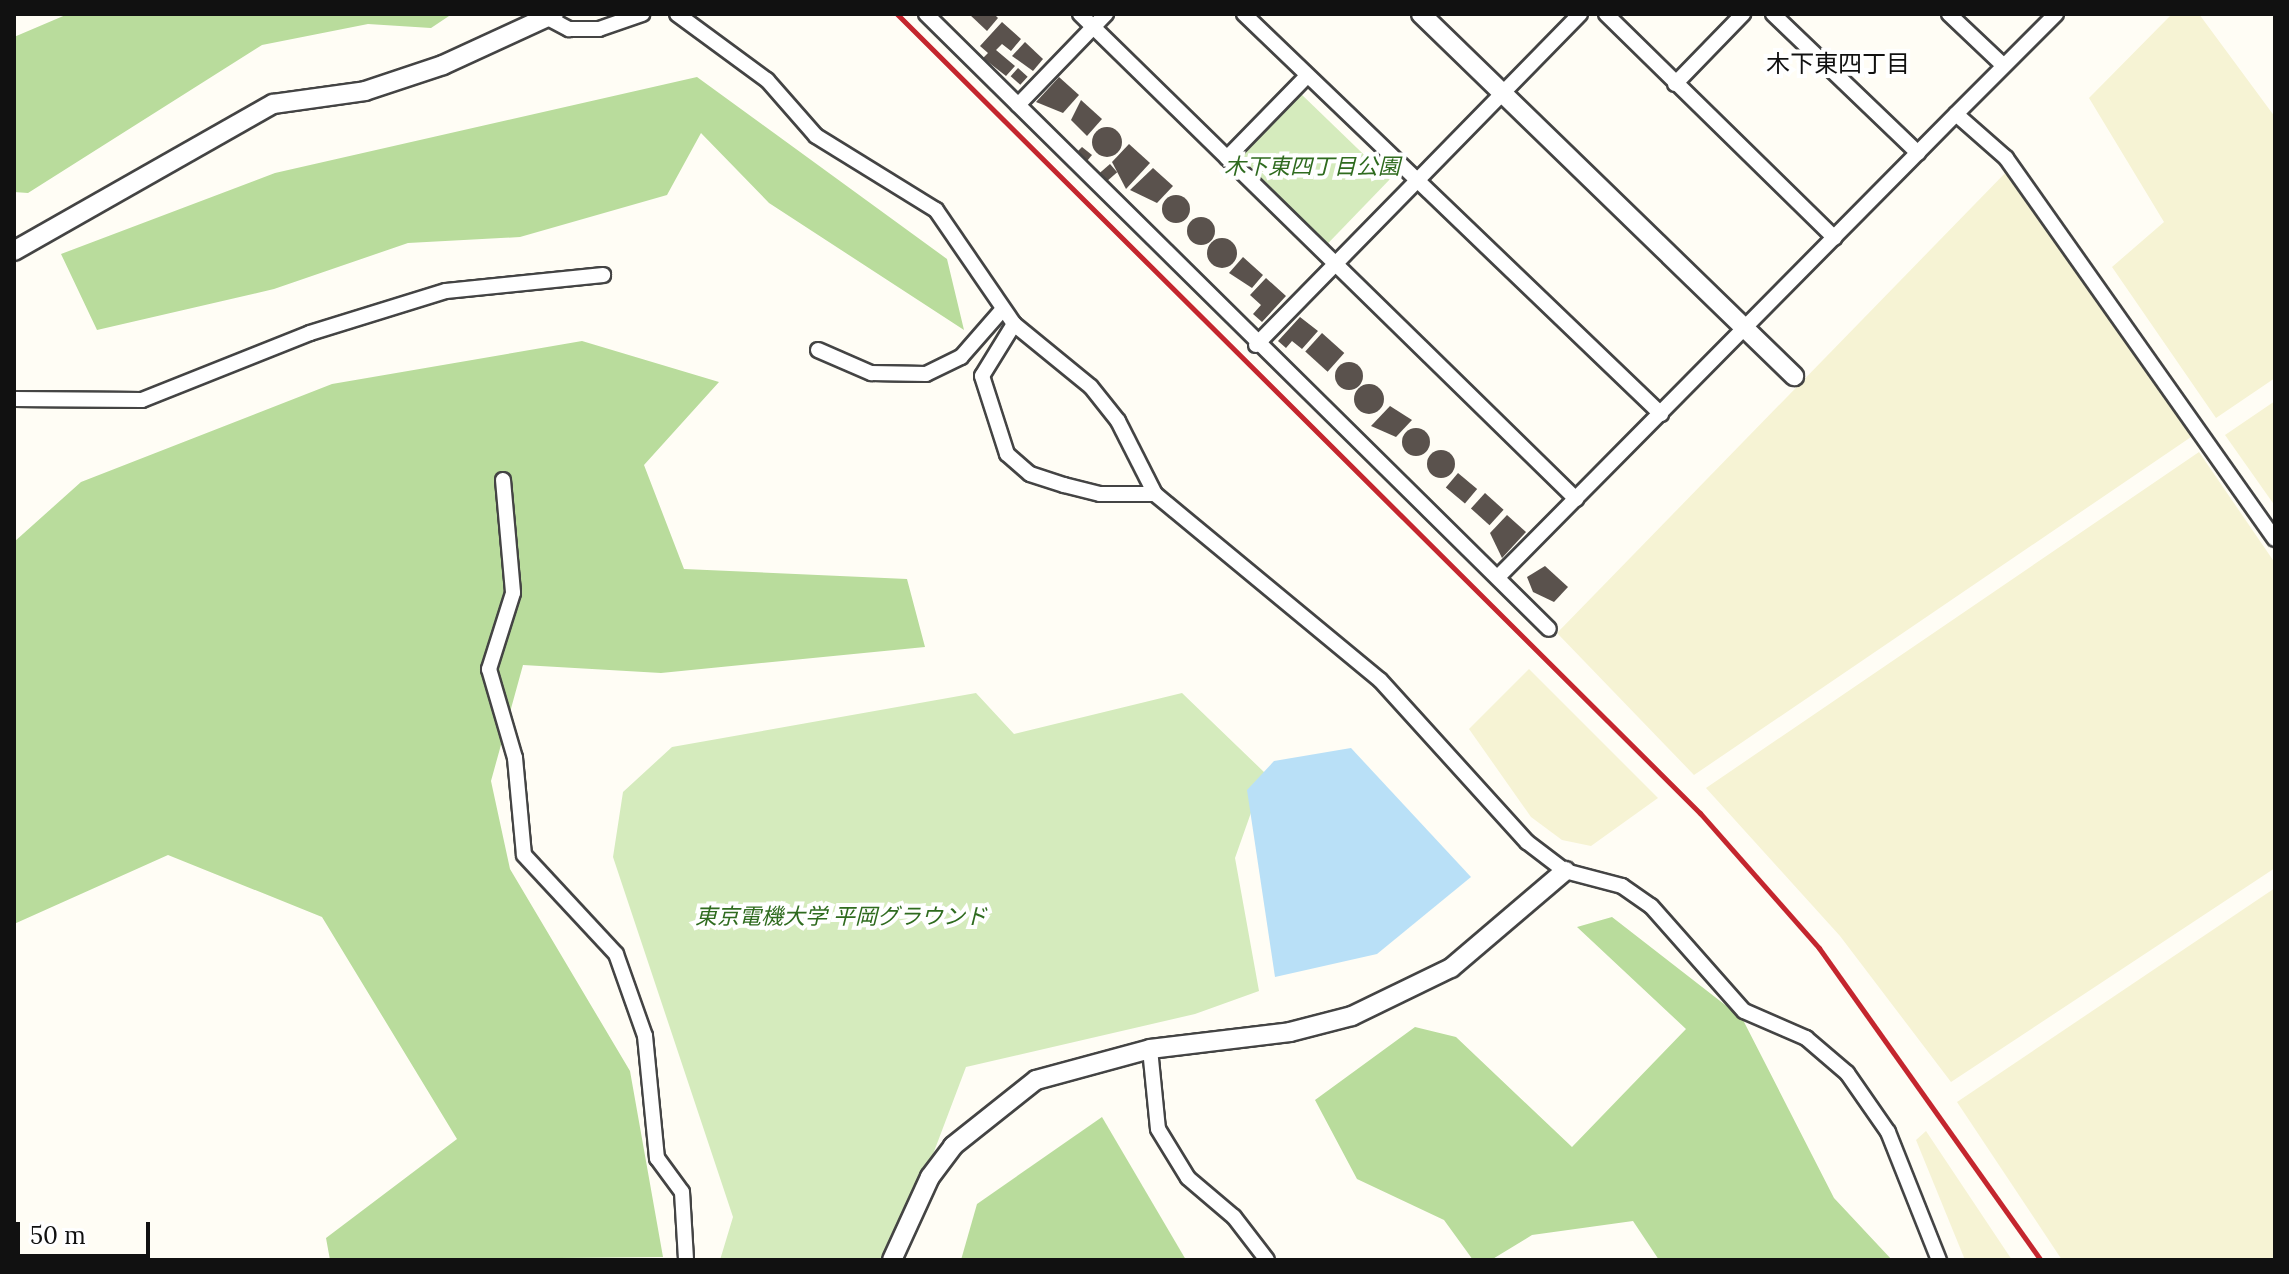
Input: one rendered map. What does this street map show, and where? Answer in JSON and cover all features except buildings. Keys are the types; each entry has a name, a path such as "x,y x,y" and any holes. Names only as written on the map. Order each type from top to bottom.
{"street":[{"path":"14,251 273,104 365,91 551,16 569,29 599,29 642,14"},
{"path":"677,14 777,89 816,136 936,210 1014,324 1091,387 1118,421 1155,494 1380,680 1527,842 1565,871 1622,886 1651,906 1744,1011 1806,1038 1847,1073 1888,1132 1939,1260"},
{"path":"926,14 1256,345 1549,629"},
{"path":"1080,14 1576,499"},
{"path":"1018,105 1106,14"},
{"path":"1244,14 1415,182 1661,414"},
{"path":"1421,14 1794,376"},
{"path":"1256,345 1580,14"},
{"path":"1606,14 1835,238"},
{"path":"1675,84 1743,14"},
{"path":"1773,14 1918,153"},
{"path":"1949,14 2003,65"},
{"path":"1498,577 2056,14"},
{"path":"1227,158 1307,76"},
{"path":"1956,114 2006,158 2275,539"},
{"path":"14,399 142,400 310,333 446,291 603,275"},
{"path":"818,350 871,373 926,374 961,357 1002,310"},
{"path":"1014,324 982,376 1007,454 1030,474 1064,485 1100,494 1155,494"},
{"path":"503,480 513,593 489,669 515,758 524,855 616,954 645,1036 657,1158 682,1192 686,1260"},
{"path":"892,1260 930,1177 997,1106 1063,1068 1150,1049 1290,1032 1395,999 1451,968 1565,871"},
{"path":"1150,1049 1158,1129 1188,1178 1234,1217 1267,1260"}],"shaded area":[{"path":"2172,14 2199,14 2275,117 2275,378 2216,418 2112,267 2164,222 2089,98"},
{"path":"2011,167 2194,435 1694,775 1557,633"},
{"path":"2275,401 2275,506 2225,435"},
{"path":"2199,452 2275,563 2275,868 1951,1082 1840,936 1706,788"},
{"path":"1529,669 1658,798 1591,846 1562,840 1531,817 1469,729"},
{"path":"2275,888 2275,1260 2062,1260 1957,1102"},
{"path":"1926,1131 2012,1260 1965,1260 1916,1140"}],"green space":[{"path":"68,14 452,14 431,28 368,24 262,45 28,193 14,192 14,37"},
{"path":"697,77 947,259 964,330 769,203 701,133 667,195 520,237 408,243 274,289 97,330 61,254 275,173"},
{"name":"木下東四丁目公園","path":"1299,92 1390,180 1326,245 1236,157"},
{"path":"582,341 719,382 644,465 684,569 907,579 925,647 661,673 523,665 491,781 510,869 630,1071 663,1257 330,1260 326,1238 457,1139 322,917 168,855 14,924 14,542 81,482 332,384"},
{"name":"東京電機大学 平岡グラウンド","path":"976,693 1014,734 1182,693 1265,773 1235,858 1259,991 1195,1014 966,1067 893,1260 720,1260 733,1217 613,857 623,792 672,747"},
{"path":"1612,917 1742,1018 1834,1198 1892,1260 1659,1260 1633,1221 1532,1235 1491,1260 1473,1260 1444,1220 1357,1179 1315,1100 1415,1027 1456,1037 1572,1147 1686,1029 1577,927"},
{"path":"1102,1117 1186,1260 961,1260 977,1204"}],"water":[{"path":"1351,748 1471,877 1377,954 1275,977 1247,790 1274,761"}],"railway":[{"path":"897,14 1700,813 1819,948 2041,1260"}],"district":[{"name":"木下東四丁目","path":"1838,64"}]}
